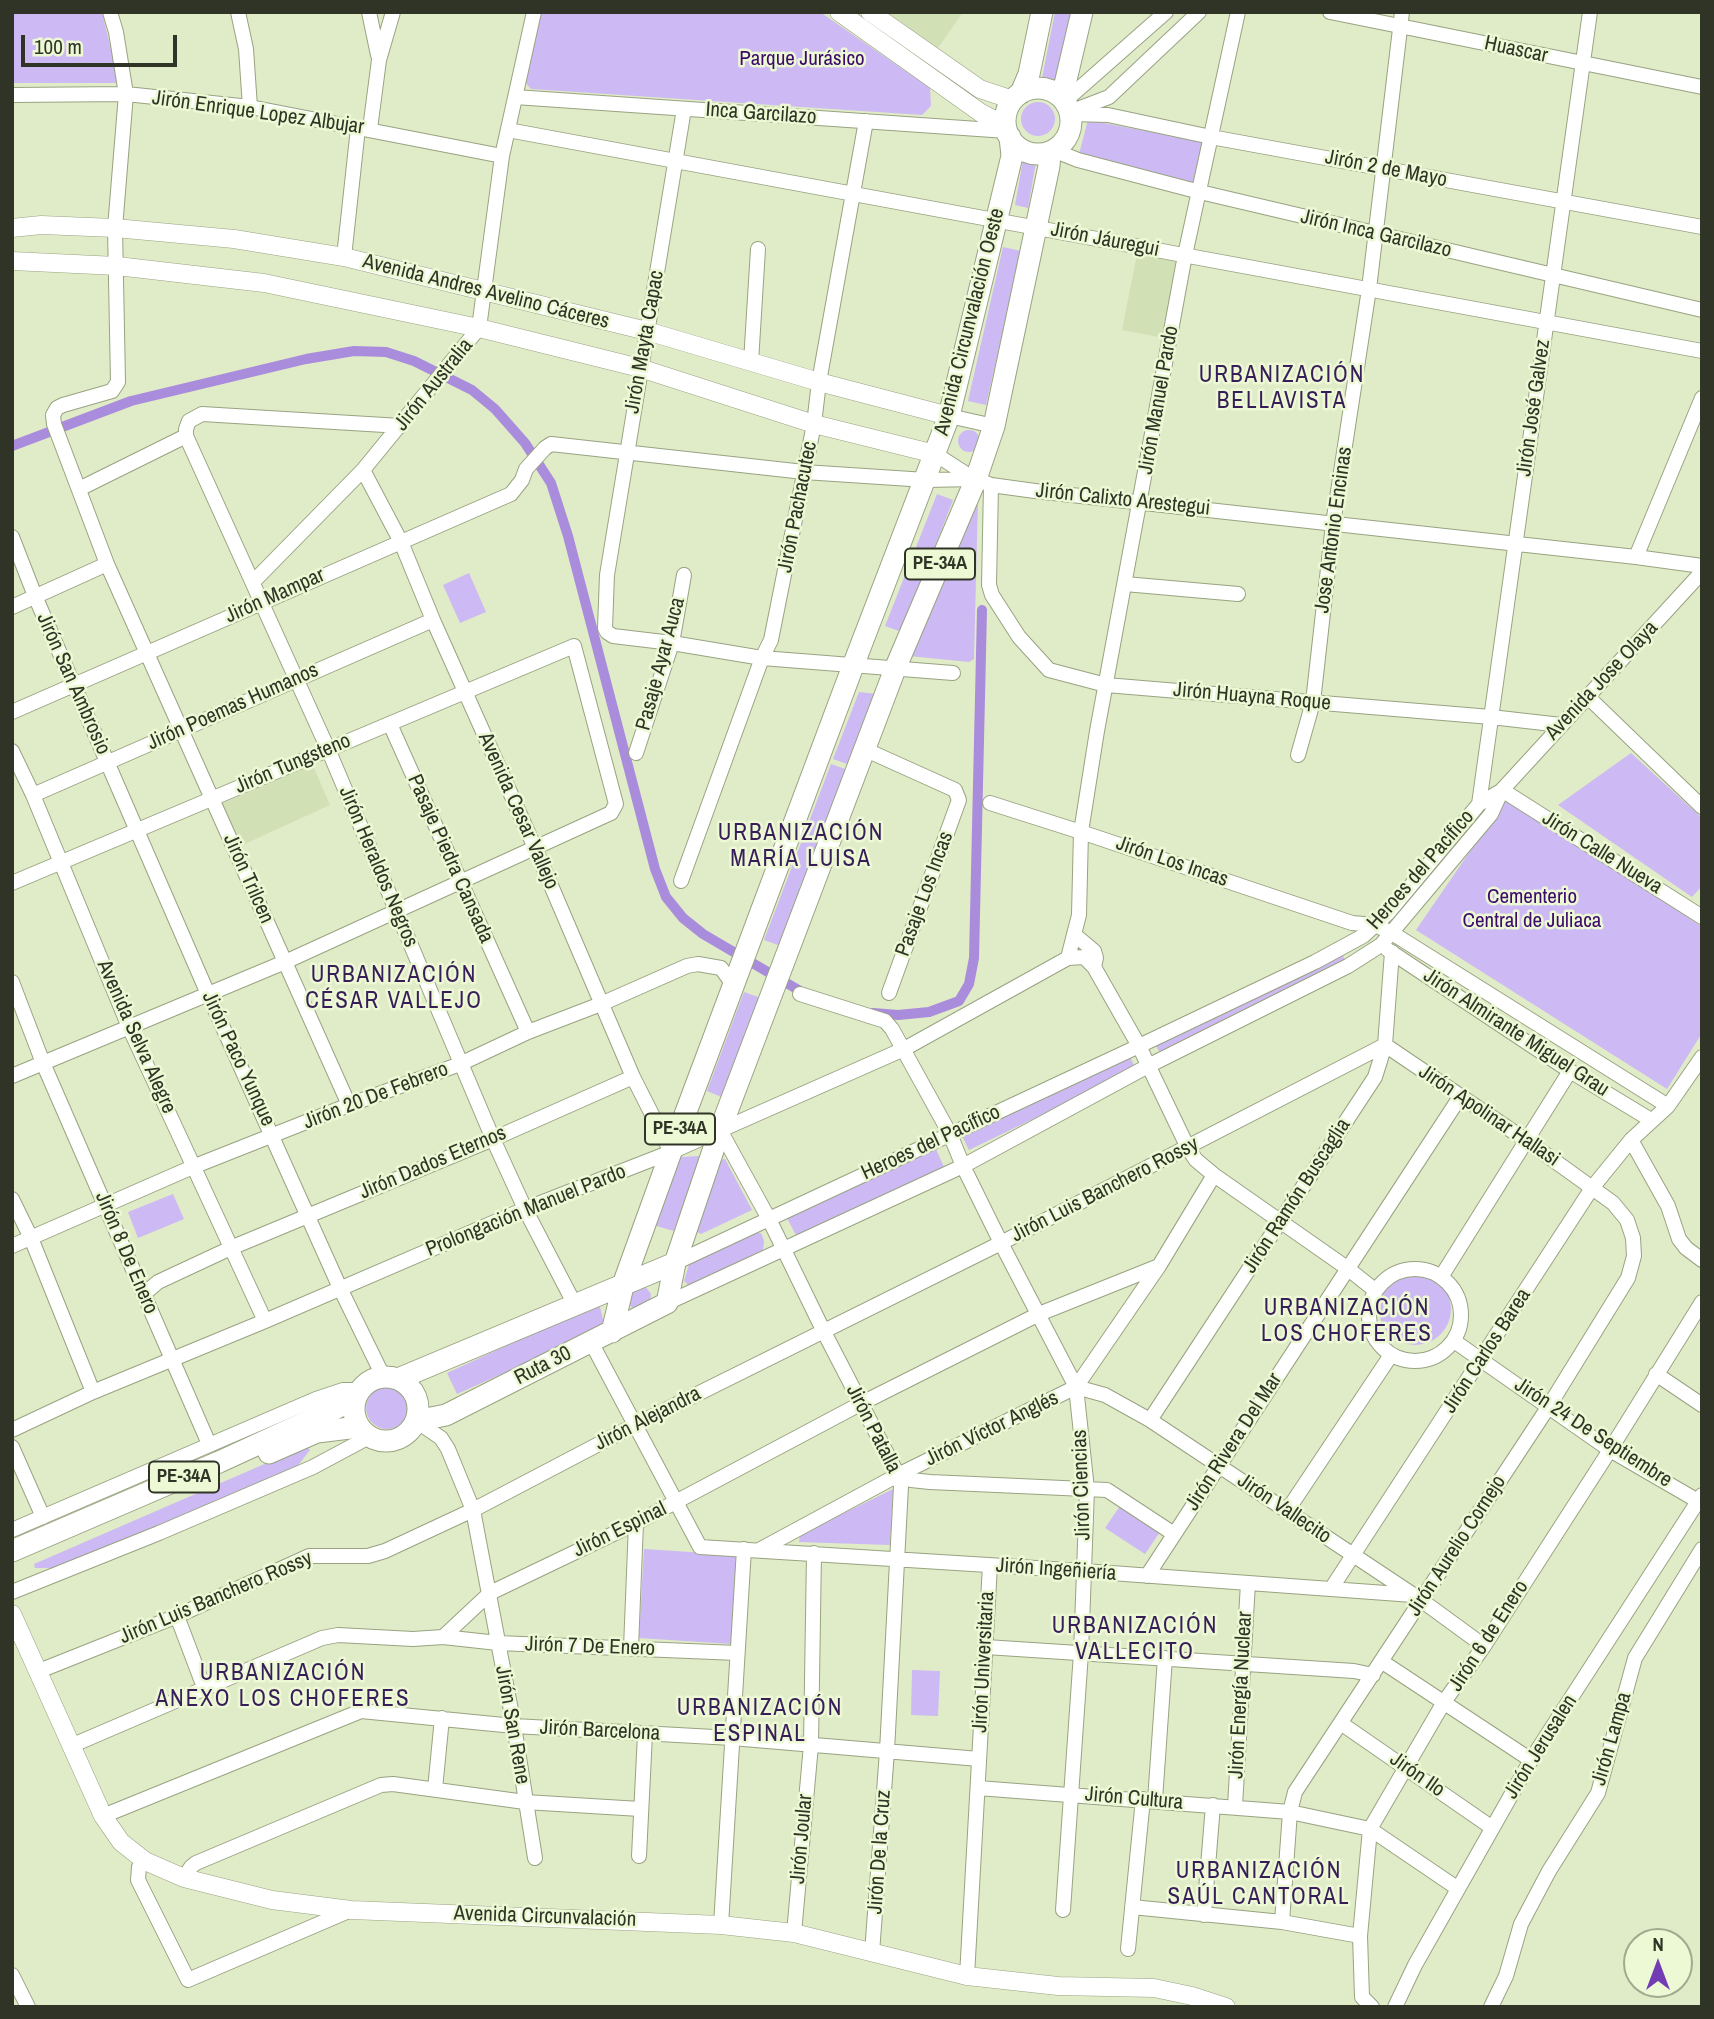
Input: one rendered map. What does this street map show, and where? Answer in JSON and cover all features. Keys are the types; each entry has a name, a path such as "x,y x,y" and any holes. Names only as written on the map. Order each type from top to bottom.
{"highway":[{"path":"1042,12 1029,74 1007,110 1007,131 1025,151 1039,154 1051,151 1068,135 1071,128 1067,106 1082,12"},
{"path":"1017,96 1031,89 1042,88 1052,91 1067,106"},
{"name":"Avenida Circunvalación Oeste","path":"612,1332 624,1282 671,1152 949,416 1012,156 1007,131"},
{"name":"Avenida Circunvalación Oeste","path":"667,1304 674,1262 720,1130 895,669 983,482 1051,151"},
{"name":"Heroes del Pacífico","path":"624,1282 674,1262"},
{"name":"Ruta 30","path":"391,1377 624,1282"},
{"name":"Ruta 30","path":"416,1421 446,1415 667,1304"},
{"path":"391,1377 405,1382 415,1394 418,1409 416,1421"},
{"name":"PE-34A","path":"12,1551 219,1462 356,1395 369,1380 391,1377"},
{"path":"356,1395 353,1414 364,1432"},
{"name":"PE-34A","path":"12,1562 317,1433 364,1432 384,1441 392,1441 406,1434 416,1421"}],"main road":[{"path":"839,12 1007,131"},
{"path":"870,12 980,89 1017,96"},
{"name":"Avenida Andres Avelino Cáceres","path":"12,228 41,225 234,239 344,257 646,331 819,382 949,416"},
{"name":"Avenida Andres Avelino Cáceres","path":"12,261 117,266 264,283 479,328 640,368 814,424 934,454"},
{"name":"Avenida Circunvalación","path":"12,1614 103,1816 121,1842 145,1861 184,1878 272,1900 351,1910 721,1925 794,1933 967,1976 1058,1986 1154,1988 1226,2007"}],"street":[{"path":"110,12 126,94 115,229 117,266"},
{"path":"238,12 246,49 250,107"},
{"path":"369,12 379,60"},
{"path":"344,257 364,128 393,12"},
{"name":"Jirón Australia","path":"253,582 363,470 479,328 502,156 534,12"},
{"path":"1067,106 1167,12"},
{"path":"1067,106 1109,97 1199,12"},
{"name":"Jirón Manuel Pardo","path":"1081,832 1185,255 1238,12"},
{"name":"Huascar","path":"1330,12 1401,19 1583,64 1702,87"},
{"name":"Jirón José Galvez","path":"1479,804 1590,12"},
{"name":"Jose Antonio Encinas","path":"1298,755 1312,702 1333,524 1369,289 1401,19"},
{"name":"Jirón Enrique Lopez Albujar","path":"12,95 126,94 250,107 502,156"},
{"name":"Inca Garcilazo","path":"515,97 1007,131"},
{"name":"Jirón 2 de Mayo","path":"1067,106 1211,137 1702,227"},
{"name":"Jirón Mayta Capac","path":"672,643 613,636 605,628 607,575 684,109"},
{"name":"Jirón Pachacutec","path":"681,881 762,658 771,640 814,424 819,382 866,121"},
{"name":"Jirón Jáuregui","path":"508,130 1702,351"},
{"name":"Jirón Inca Garcilazo","path":"1051,151 1200,192 1702,310"},
{"path":"751,362 758,248"},
{"name":"Jirón Trilcen","path":"117,266 117,387 112,391 63,405 54,415 54,424 107,564 349,1105"},
{"path":"1636,556 1702,398"},
{"path":"79,489 186,436 189,421 202,414 401,426"},
{"path":"949,416 994,426"},
{"name":"Jirón Heraldos Negros","path":"186,436 328,749 493,1139 525,1209 574,1303"},
{"name":"Jirón Calixto Arestegui","path":"545,448 551,444 804,472 983,482 1035,492 1140,501 1636,556 1702,566"},
{"name":"Jirón Mampar","path":"12,712 511,494 522,480 526,469 545,448"},
{"path":"934,454 983,482"},
{"name":"Avenida Cesar Vallejo","path":"363,470 401,542 633,1077 671,1152"},
{"name":"Jirón Huayna Roque","path":"983,482 989,585 992,595 1019,637 1049,670 1107,685 1561,725"},
{"name":"Jirón San Ambrosio","path":"12,537 136,830"},
{"path":"12,607 107,564"},
{"name":"Avenida Jose Olaya","path":"1503,790 1702,572"},
{"name":"Pasaje Ayar Auca","path":"636,753 672,643 684,575"},
{"path":"1125,584 1238,594"},
{"name":"Jirón Poemas Humanos","path":"33,795 433,620"},
{"path":"672,643 762,658 953,673"},
{"name":"Jirón Tungsteno","path":"12,883 574,646 616,804 611,813 535,848"},
{"path":"1588,697 1702,807"},
{"name":"Pasaje Piedra Cansada","path":"390,724 528,1032"},
{"name":"Pasaje Los Incas","path":"864,750 955,790 959,800 889,993"},
{"name":"Avenida Selva Alegre","path":"12,751 33,795 129,1027 265,1321"},
{"name":"Heroes del Pacífico","path":"674,1262 1139,1046 1315,962 1363,936 1388,913 1479,804 1503,790"},
{"name":"Heroes del Pacífico","path":"667,1304 962,1166 1148,1066 1387,949 1392,933 1491,814 1503,790"},
{"name":"Jirón Calle Nueva","path":"1503,790 1699,910"},
{"name":"Jirón Los Incas","path":"990,803 1352,923 1375,925"},
{"name":"Jirón Paco Yunque","path":"136,830 340,1288"},
{"path":"1081,832 1079,915 1068,958 1084,957 1094,967 1139,1046 1188,1148 1196,1160 1214,1175 1376,1291"},
{"path":"12,1076 285,962 535,848"},
{"path":"1352,923 1363,936"},
{"path":"1375,925 1392,933 1668,1106"},
{"path":"1075,935 1094,951 1094,967"},
{"name":"Jirón Almirante Miguel Grau","path":"1363,936 1387,949 1570,1071 1651,1120"},
{"name":"Jirón Ramón Buscaglia","path":"1150,1420 1375,1077 1385,1045 1387,949"},
{"name":"Prolongación Manuel Pardo","path":"12,1430 93,1391 265,1321 525,1209 671,1152 904,1049 1068,958"},
{"name":"Jirón 20 De Febrero","path":"12,1246 195,1166 460,1064 528,1032 601,1004 687,966 698,964 722,968 736,981"},
{"name":"Jirón 8 De Enero","path":"12,982 43,1063 209,1444"},
{"path":"800,994 885,1021 892,1029 950,1134 962,1166 1076,1387"},
{"name":"Jirón Apolinar Hallasi","path":"1385,1045 1592,1188"},
{"name":"Jirón Luis Banchero Rossy","path":"824,1332 1001,1244 1385,1045"},
{"name":"Jirón Carlos Barea","path":"1331,1589 1592,1188 1631,1140 1668,1106 1702,1057"},
{"path":"1441,1277 1570,1071"},
{"name":"Jirón Dados Eternos","path":"144,1294 158,1282 233,1247 493,1139 633,1077"},
{"name":"Jirón Rivera Del Mar","path":"1147,1576 1460,1097"},
{"name":"Jirón Patalla","path":"720,1130 769,1219 898,1475 901,1486 887,1751"},
{"path":"1631,1140 1668,1206 1679,1239 1702,1260"},
{"name":"Jirón Víctor Anglés","path":"760,1550 898,1475 1076,1387 1159,1266 1214,1175"},
{"name":"Jirón Aurelio Cornejo","path":"1282,1922 1290,1812 1295,1792 1373,1675 1417,1598 1549,1406 1628,1278 1634,1256 1633,1238 1627,1220 1613,1203 1592,1188"},
{"path":"12,1199 31,1238 93,1391"},
{"name":"Jirón Espinal","path":"443,1637 490,1593 636,1523 860,1404 1039,1314 1159,1266"},
{"path":"1406,1271 1428,1271 1441,1277 1454,1290 1461,1306 1461,1324 1454,1341 1441,1353 1426,1360 1408,1361 1391,1354 1378,1342 1371,1326 1370,1308 1376,1291 1386,1280 1406,1271"},
{"path":"340,1288 391,1377"},
{"name":"Jirón 6 de Enero","path":"1367,2002 1360,1936 1370,1829 1444,1702 1484,1646 1611,1450 1656,1374 1699,1312"},
{"name":"Jirón Alejandra","path":"474,1510 635,1424 824,1332"},
{"name":"Jirón 24 De Septiembre","path":"1454,1341 1611,1450 1700,1498"},
{"path":"591,1342 676,1502"},
{"path":"1287,1511 1391,1354"},
{"path":"1656,1374 1702,1405"},
{"name":"Jirón Vallecito","path":"1076,1387 1105,1395 1150,1420 1417,1598 1484,1646"},
{"name":"Jirón Ciencias","path":"1063,1910 1081,1653 1087,1489 1076,1387"},
{"path":"12,1530 316,1399 343,1390 356,1395"},
{"name":"Jirón San Rene","path":"416,1421 441,1438 474,1510 535,1857"},
{"path":"12,1592 300,1473 364,1432"},
{"path":"12,1447 43,1517"},
{"path":"898,1475 911,1480 930,1482 1098,1489 1113,1493 1174,1534"},
{"name":"Jirón Jerusalen","path":"1395,2007 1457,1888 1531,1760 1700,1498"},
{"name":"Jirón Ingeñiería","path":"676,1502 700,1547 1084,1571 1417,1598"},
{"name":"Jirón Luis Banchero Rossy","path":"39,1671 177,1616 309,1556 377,1555 474,1510"},
{"path":"631,1648 636,1523"},
{"path":"721,1925 744,1549"},
{"name":"Jirón Lampa","path":"1491,2007 1506,1976 1521,1924 1549,1871 1598,1793 1635,1658 1702,1549"},
{"name":"Jirón Joular","path":"794,1933 810,1745 814,1553"},
{"name":"Jirón Universitaria","path":"967,1976 990,1565"},
{"name":"Jirón Energía Nuclear","path":"1235,1806 1248,1583"},
{"path":"177,1616 205,1690"},
{"path":"73,1745 322,1638 338,1635 414,1639 443,1637"},
{"name":"Jirón 7 De Enero","path":"443,1637 498,1643 737,1653"},
{"path":"986,1647 1354,1671 1373,1675"},
{"path":"1128,1949 1165,1658"},
{"path":"1381,1661 1531,1760"},
{"name":"Jirón Barcelona","path":"103,1816 362,1711 514,1726 732,1738 979,1759"},
{"path":"435,1789 442,1718"},
{"name":"Jirón Ilo","path":"1342,1724 1491,1827"},
{"path":"639,1856 645,1734"},
{"name":"Jirón De la Cruz","path":"872,1953 887,1751"},
{"path":"184,1878 196,1863 381,1784 393,1783 525,1802 640,1809"},
{"name":"Jirón Cultura","path":"978,1788 1235,1806 1290,1812 1370,1829"},
{"path":"1204,1914 1213,1805"},
{"path":"1370,1829 1457,1888"},
{"path":"145,1861 139,1867 138,1880 188,1980 351,1910"},
{"path":"1132,1908 1282,1922 1360,1936"},
{"path":"12,1975 28,2007"}],"shaded area":[{"path":"887,12 963,12 938,48"},
{"path":"1137,254 1179,262 1164,338 1122,330"},
{"path":"310,766 314,768 330,805 236,848 221,804"}],"green space":[{"path":"12,12 102,12 119,83 12,83"},
{"name":"Parque Jurásico","path":"541,12 820,12 930,88 931,106 922,115 531,89 524,81"},
{"path":"1055,12 1071,12 1054,82 1042,78"},
{"path":"1038,102 1050,107 1055,119 1050,131 1038,136 1026,131 1021,119 1026,107"},
{"path":"1088,120 1208,143 1200,184 1079,154"},
{"path":"1023,160 1036,162 1028,208 1015,205"},
{"path":"1003,247 1021,251 986,405 968,401"},
{"path":"969,430 977,433 980,441 977,449 969,452 961,449 958,441 961,433"},
{"path":"937,494 953,500 902,632 885,626"},
{"path":"978,499 974,659 969,662 909,656"},
{"path":"469,573 486,612 460,623 443,585"},
{"path":"859,692 877,694 850,765 833,759"},
{"path":"1631,753 1702,818 1702,886 1692,897 1558,805"},
{"path":"831,764 848,770 781,946 764,940"},
{"name":"Cementerio Central de Juliaca","path":"1508,796 1702,927 1702,1033 1667,1089 1416,930"},
{"path":"1341,952 1347,964 1161,1055 1155,1044"},
{"path":"744,992 761,998 724,1098 707,1091"},
{"path":"1129,1055 1136,1069 969,1150 962,1136"},
{"path":"935,1147 944,1167 797,1237 787,1218"},
{"path":"700,1156 674,1231 653,1225 680,1157"},
{"path":"725,1159 752,1210 701,1234 695,1231 721,1160"},
{"path":"173,1194 184,1219 138,1238 128,1212"},
{"path":"761,1233 763,1250 689,1286 684,1281 690,1261"},
{"path":"1422,1273 1441,1283 1449,1295 1449,1323 1441,1335 1429,1343 1408,1345 1389,1335 1381,1323 1379,1302 1389,1283 1401,1275"},
{"path":"644,1285 651,1294 650,1302 633,1308 629,1305 626,1293"},
{"path":"599,1303 605,1328 457,1394 447,1373"},
{"path":"387,1387 402,1393 408,1408 402,1423 387,1429 372,1423 366,1408 372,1393"},
{"path":"306,1446 310,1450 296,1468 55,1568 35,1568 34,1564"},
{"path":"893,1489 890,1545 799,1542 800,1535"},
{"path":"1122,1503 1162,1529 1145,1554 1105,1528"},
{"path":"644,1549 736,1555 731,1644 639,1638"},
{"path":"912,1670 940,1671 938,1716 911,1715"}],"waterway":[{"path":"12,446 131,401 306,359 354,351 386,352 414,361 472,390 495,409 525,443 551,483 568,536 655,869 666,897 683,918 703,934 807,995"},
{"path":"873,1013 898,1015 929,1012 959,1001 969,984 974,958 982,610"}],"district":[{"name":"URBANIZACIÓN BELLAVISTA","path":"1282,389"},
{"name":"URBANIZACIÓN MARÍA LUISA","path":"801,847"},
{"name":"URBANIZACIÓN CÉSAR VALLEJO","path":"394,989"},
{"name":"URBANIZACIÓN LOS CHOFERES","path":"1347,1322"},
{"name":"URBANIZACIÓN VALLECITO","path":"1135,1640"},
{"name":"URBANIZACIÓN ANEXO LOS CHOFERES","path":"283,1687"},
{"name":"URBANIZACIÓN ESPINAL","path":"760,1722"},
{"name":"URBANIZACIÓN SAÚL CANTORAL","path":"1259,1885"}]}
